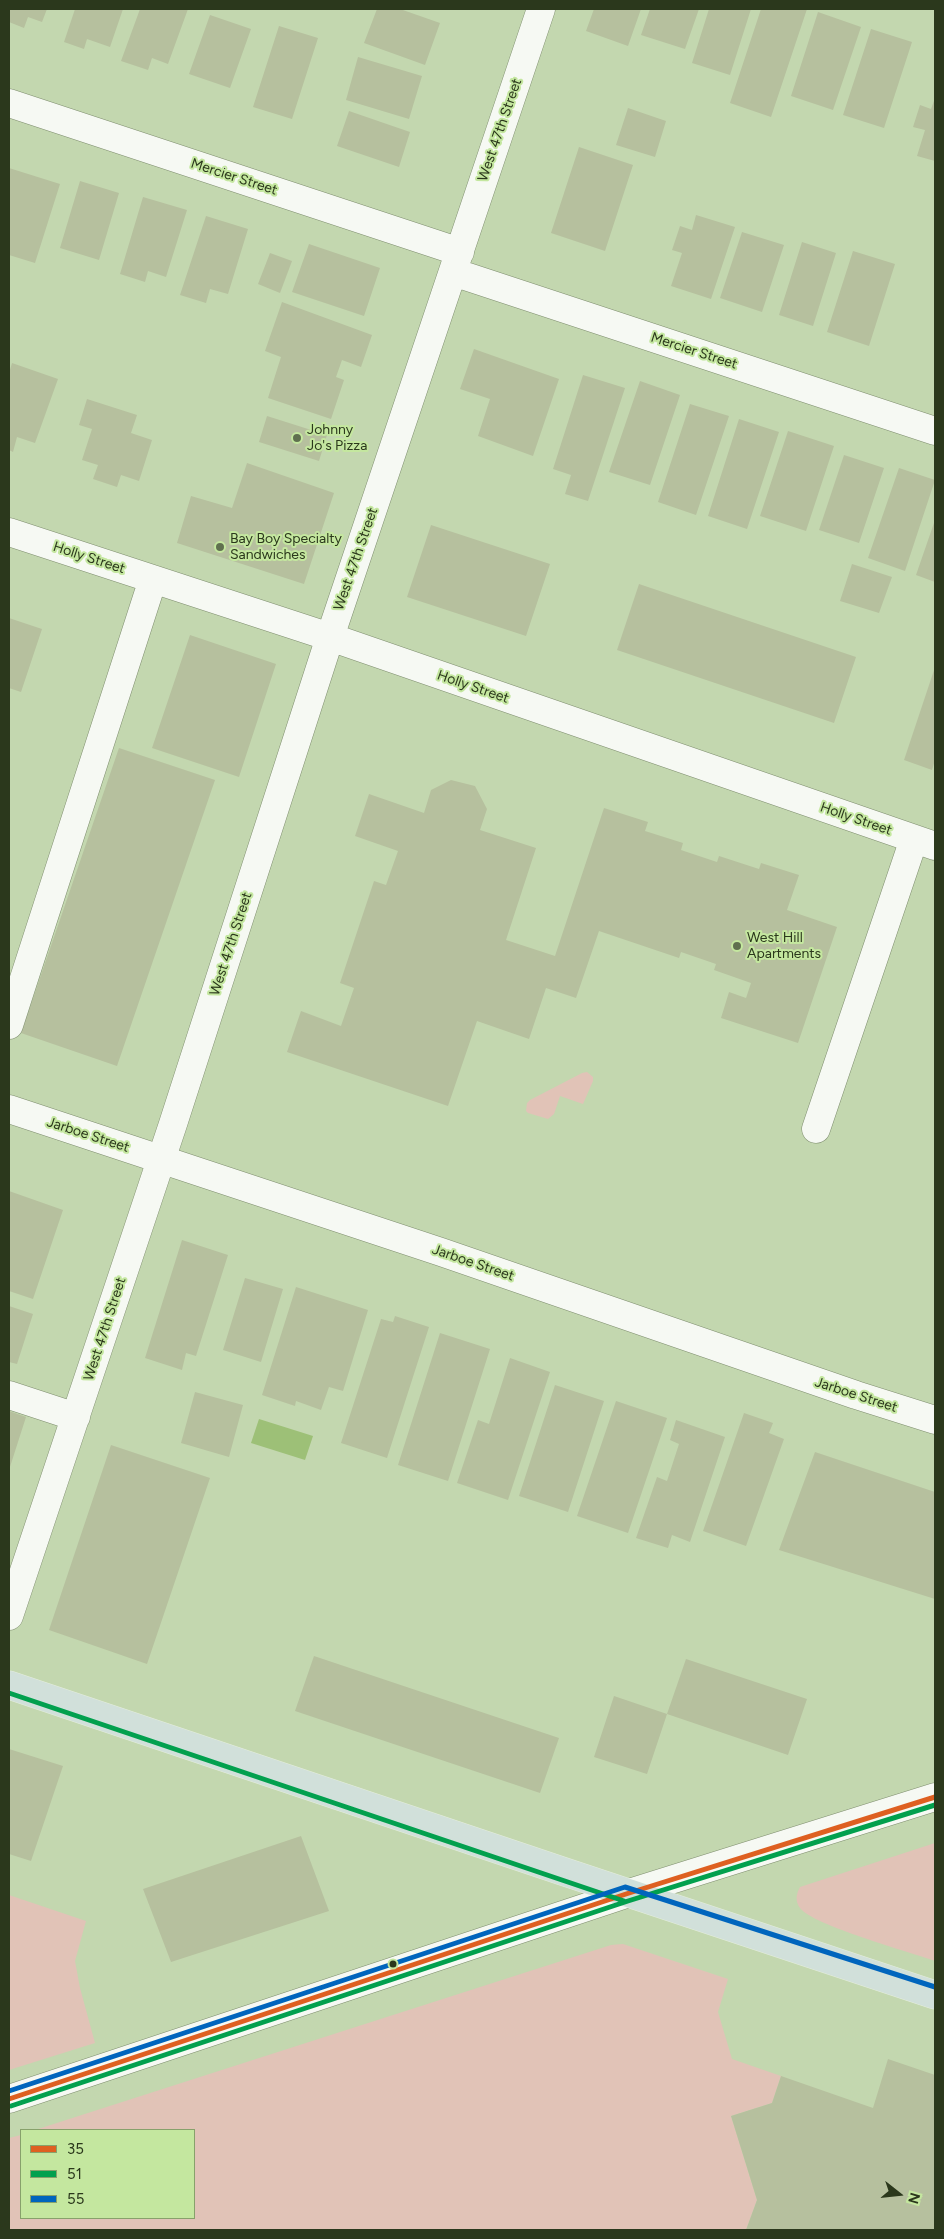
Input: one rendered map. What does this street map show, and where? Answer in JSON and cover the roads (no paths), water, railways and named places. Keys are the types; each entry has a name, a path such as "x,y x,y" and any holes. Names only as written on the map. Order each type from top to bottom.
{"main road":[{"path":"9,1685 247,1764 626,1894 935,1995"}],"street":[{"name":"West 47th Street","path":"9,1616 161,1159 330,637 541,9"},
{"name":"Mercier Street","path":"9,103 935,431"},
{"name":"Holly Street","path":"9,532 330,637 925,842"},
{"path":"9,1025 154,580"},
{"path":"816,1129 925,842"},
{"name":"Jarboe Street","path":"9,1109 442,1252 856,1395 935,1420"},
{"path":"9,1395 76,1417"},
{"path":"9,2099 626,1894 935,1797"}],"place":[{"name":"Johnny Jo's Pizza","path":"297,438"},
{"name":"Bay Boy Specialty Sandwiches","path":"220,547"},
{"name":"West Hill Apartments","path":"737,946"}]}
